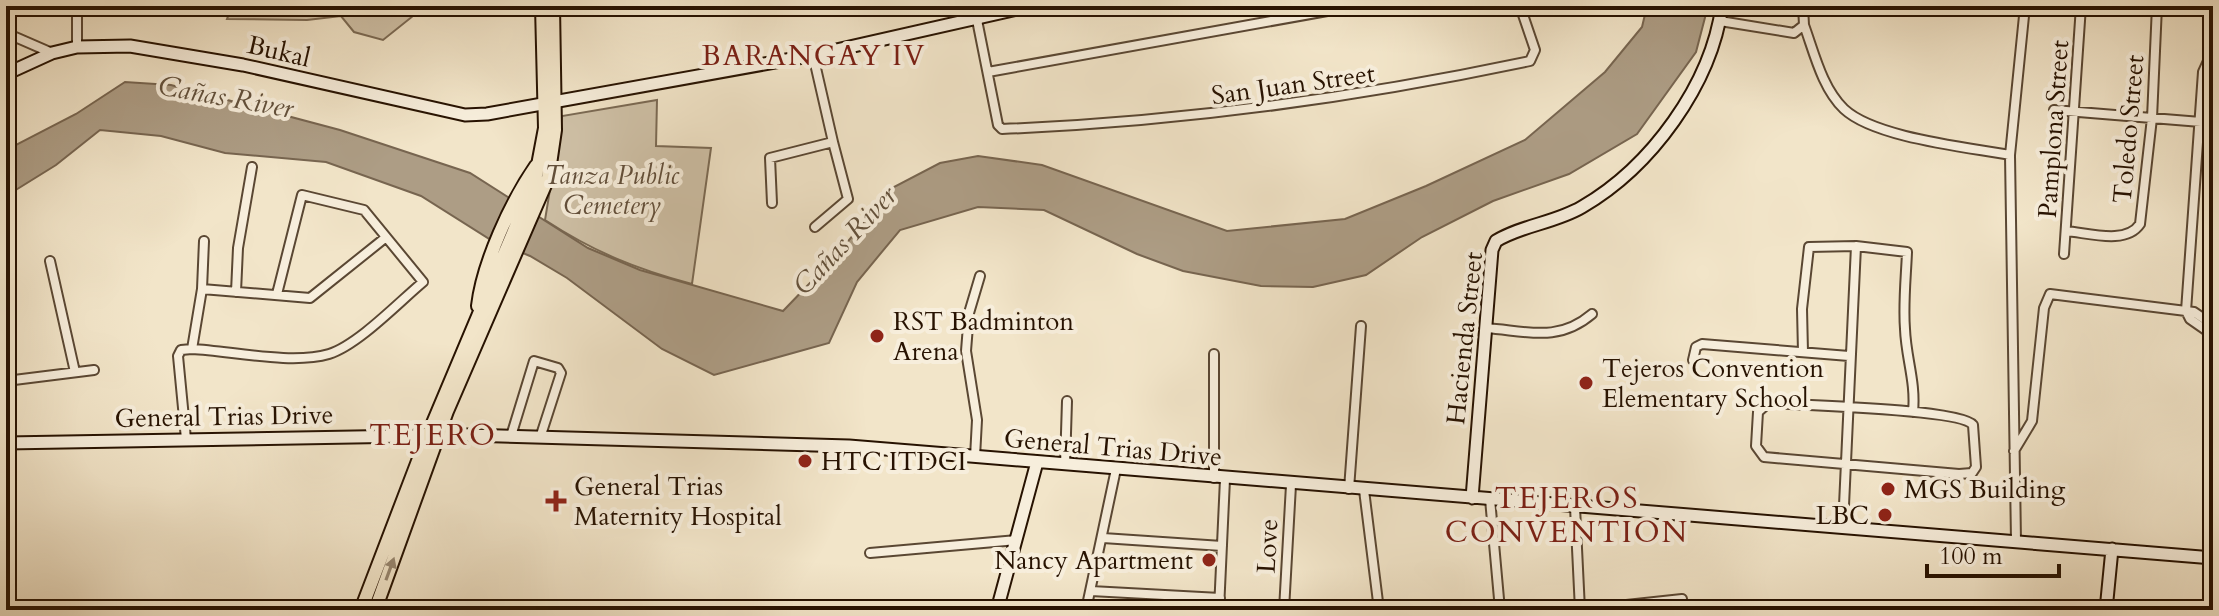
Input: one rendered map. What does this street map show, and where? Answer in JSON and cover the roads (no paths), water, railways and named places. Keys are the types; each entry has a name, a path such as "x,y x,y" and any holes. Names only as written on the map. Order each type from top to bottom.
{"main road":[{"path":"361,610 494,290 555,130 549,104 542,6"},
{"path":"549,104 553,6"},
{"path":"974,6 977,20"},
{"name":"Bukal","path":"6,74 52,53 77,47 130,46 243,65 465,115 549,104 813,55 1031,6"},
{"name":"Hacienda Street","path":"1472,498 1492,250 1496,241 1546,225 1581,208 1620,182 1659,140 1693,87 1717,40 1722,6"},
{"path":"482,316 481,285 494,251 533,188"},
{"path":"375,610 433,435"},
{"name":"General Trias Drive","path":"6,443 433,435 849,446 1291,485 2213,558"},
{"path":"997,610 1037,462"},
{"path":"2106,610 2112,549"}],"street":[{"path":"77,6 77,47"},
{"path":"977,20 988,72 1355,6"},
{"name":"San Juan Street","path":"988,72 999,128 1190,118 1395,89 1530,61 1535,50 1520,6"},
{"path":"1803,6 1804,25 1826,83 1844,110 1893,133 2010,155"},
{"path":"2016,541 2010,155 2025,6"},
{"name":"Pamplona Street","path":"2064,254 2081,6"},
{"name":"Toledo Street","path":"2066,231 2124,237 2134,233 2140,224 2152,118 2157,6"},
{"path":"1720,21 1794,33 1804,25"},
{"path":"6,33 52,53"},
{"path":"2213,50 2203,72 2202,122 2186,311 2190,319 2213,335"},
{"path":"813,55 848,199 815,227"},
{"path":"2054,110 2213,123"},
{"path":"772,203 770,158 833,142"},
{"path":"236,292 241,258 238,248 252,167"},
{"path":"186,439 178,356 181,350 304,357 330,354 347,345 423,282 364,210 302,195 277,294"},
{"path":"202,289 310,298 385,238"},
{"path":"192,349 202,289 204,241"},
{"path":"1843,527 1856,246"},
{"path":"1803,352 1802,309 1809,247 1856,246 1907,252 1904,327 1908,361 1916,384 1913,412"},
{"path":"50,261 75,372"},
{"path":"975,457 977,420 966,351 969,313 980,276"},
{"path":"2014,451 2032,421 2044,308 2050,294 2186,311 2213,325"},
{"path":"1486,328 1560,333 1574,329 1592,314"},
{"path":"1349,489 1361,326"},
{"path":"1693,360 1696,347 1702,344 1849,356"},
{"path":"1214,354 1222,546 1219,610"},
{"path":"511,436 534,361 558,368 561,373 540,438"},
{"path":"6,368 8,381 94,370"},
{"path":"1065,465 1067,401"},
{"path":"1764,404 1913,412 1970,421 1977,461 1972,473 1770,459 1759,454 1756,446 1758,412 1764,404"},
{"path":"1086,610 1116,469"},
{"name":"Love","path":"1284,610 1291,485"},
{"path":"1364,490 1379,610"},
{"path":"1490,499 1500,610"},
{"path":"1575,507 1580,610 1682,599"},
{"path":"1103,538 1222,546"},
{"path":"870,553 1017,540"},
{"path":"1091,591 1220,598"}],"place":[{"name":"RST Badminton Arena","path":"877,336"},
{"name":"Tejeros Convention Elementary School","path":"1586,383"},
{"name":"HTC ITDCI","path":"805,461"},
{"name":"MGS Building","path":"1888,489"},
{"name":"General Trias Maternity Hospital","path":"556,501"},
{"name":"LBC","path":"1885,515"},
{"name":"Nancy Apartment","path":"1209,560"}],"district":[{"name":"BARANGAY IV","path":"814,55"},
{"name":"TEJERO","path":"433,435"},
{"name":"TEJEROS CONVENTION","path":"1567,515"}],"water label":[{"name":"Cañas River","path":"226,96"},
{"name":"Cañas River","path":"844,240"}],"park label":[{"name":"Tanza Public Cemetery","path":"612,190"}]}
